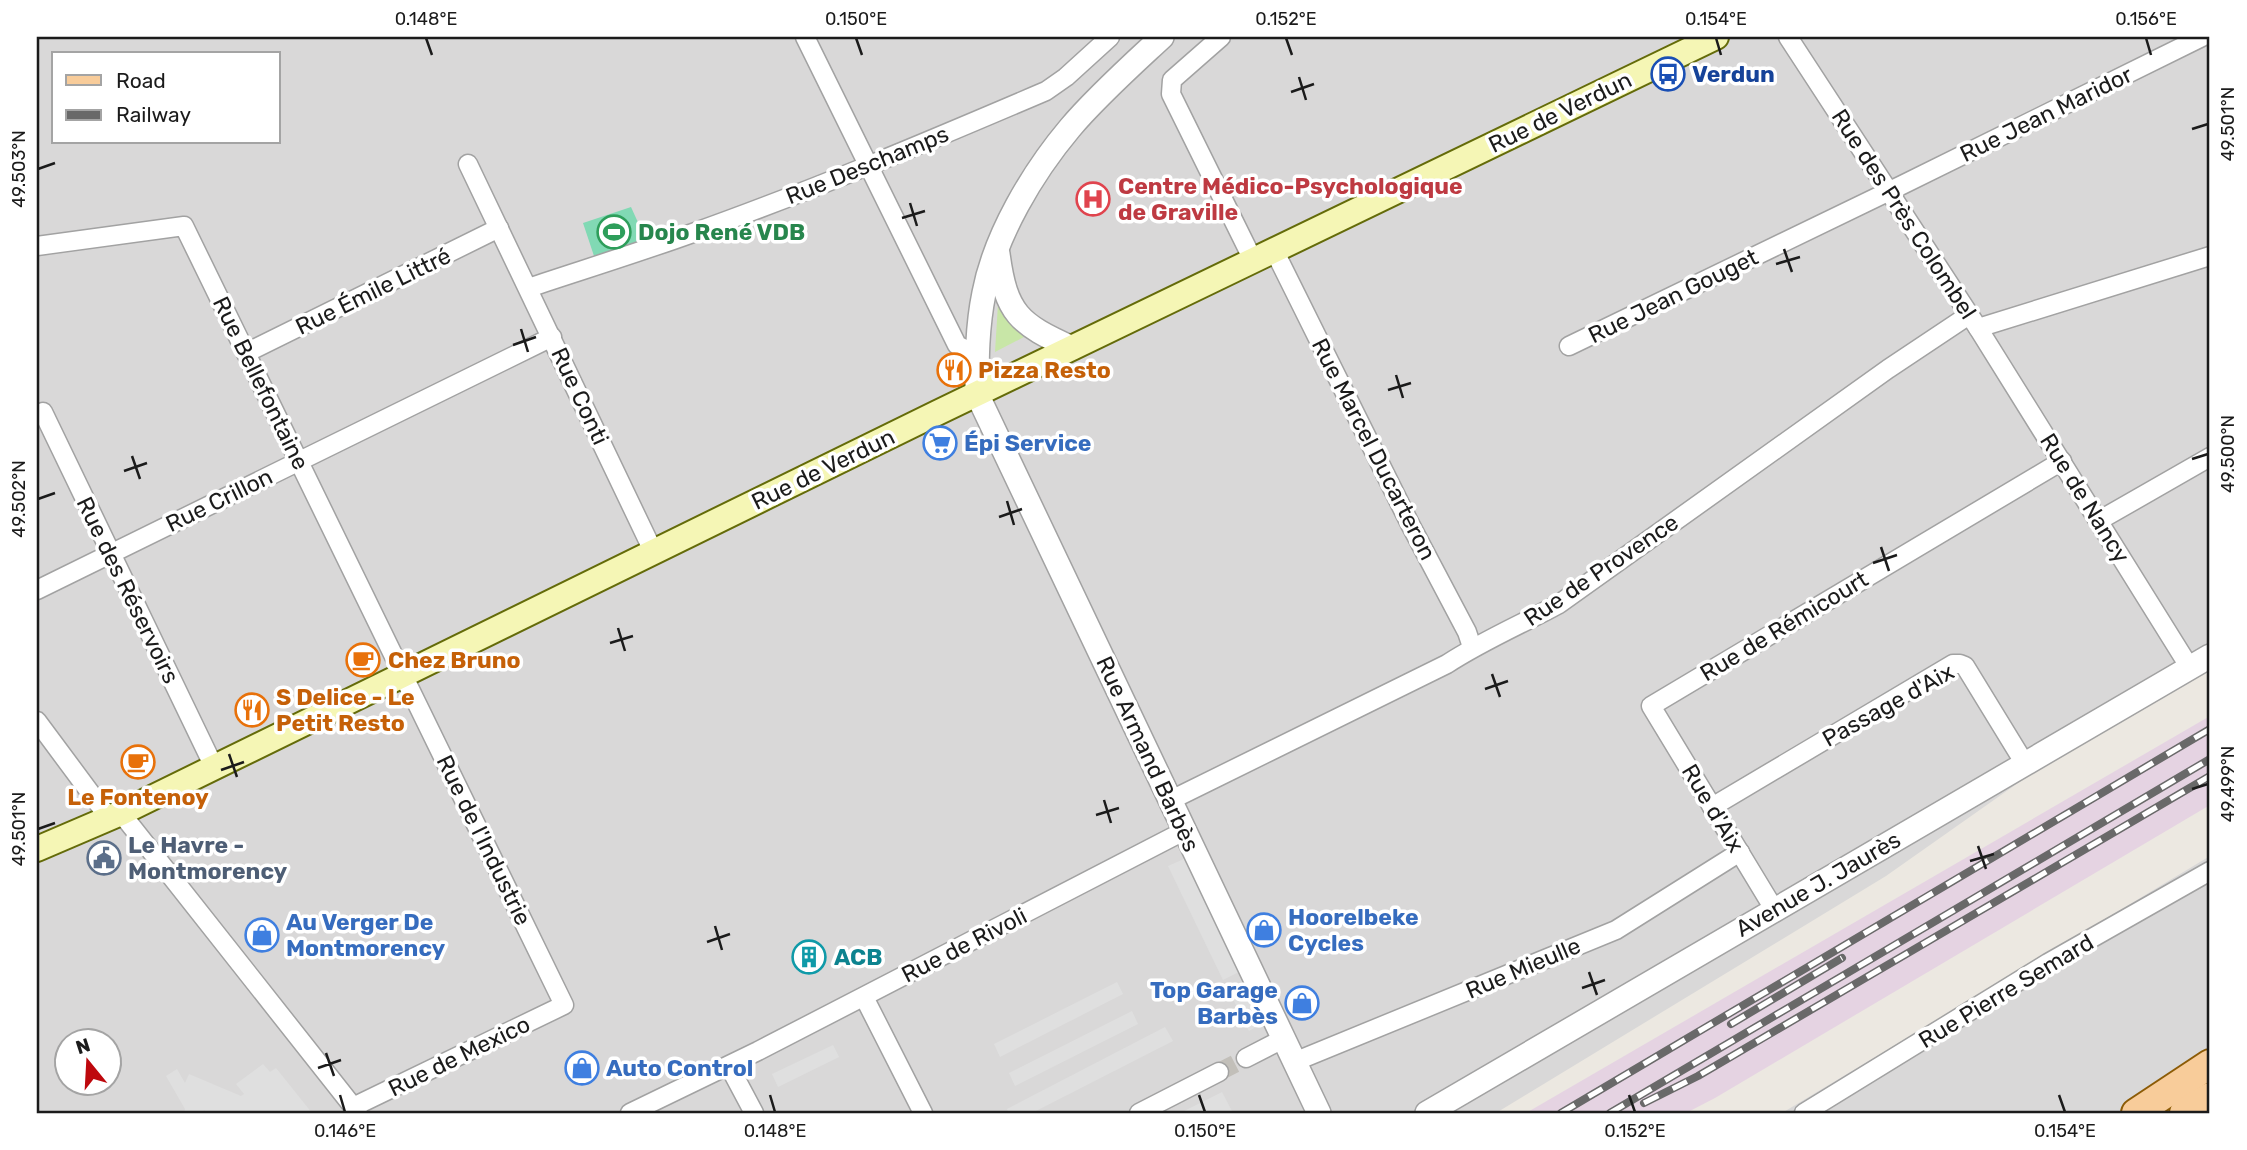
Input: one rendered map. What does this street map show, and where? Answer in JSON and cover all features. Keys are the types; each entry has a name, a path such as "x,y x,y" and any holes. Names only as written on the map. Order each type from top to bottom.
{"main road":[{"name":"Rue de Verdun","path":"37,849 115,816 977,394 1716,37"},
{"path":"2136,1113 2210,1064"},
{"path":"2184,1113 2210,1097"}],"street":[{"path":"805,37 957,345 977,355"},
{"name":"Rue Deschamps","path":"528,288 690,234 868,166 1046,91 1066,77 1110,37"},
{"path":"977,394 978,329 984,290 997,248 1025,192 1071,127 1162,37"},
{"name":"Rue Marcel Ducarteron","path":"1221,37 1172,80 1171,94 1264,255 1410,524 1467,632 1472,648"},
{"name":"Rue des Près Colombel","path":"1788,37 1974,322 2210,256"},
{"name":"Rue Jean Maridor","path":"1890,191 2202,37"},
{"name":"Rue Conti","path":"468,164 654,553"},
{"name":"Rue Jean Gouget","path":"1569,346 1890,191"},
{"name":"Rue Bellefontaine","path":"37,246 184,226 403,675"},
{"name":"Rue Émile Littré","path":"246,353 499,228"},
{"path":"997,248 1002,280 1013,308 1024,323 1072,348"},
{"name":"Rue de Nancy","path":"1974,322 2190,668"},
{"name":"Rue de Provence","path":"1170,801 1447,664 1472,648 1559,604 1888,369 1974,322"},
{"name":"Rue Crillon","path":"37,590 552,337"},
{"name":"Rue Armand Barbès","path":"977,394 1319,1113"},
{"name":"Rue des Réservoirs","path":"43,412 214,767"},
{"path":"2099,520 2210,457"},
{"name":"Rue de Rémicourt","path":"1651,706 2062,460"},
{"name":"Avenue J. Jaurès","path":"1427,1113 2210,656"},
{"name":"Passage d'Aix","path":"1712,807 1953,664 1965,666 2025,764"},
{"name":"Rue de l'Industrie","path":"403,675 564,1005"},
{"name":"Rue d'Aix","path":"1651,706 1774,909"},
{"path":"37,721 355,1110"},
{"name":"Rue de Rivoli","path":"630,1113 729,1066 1184,831"},
{"name":"Rue Mieulle","path":"1294,1062 1616,930 1740,852"},
{"name":"Rue Pierre Semard","path":"1804,1113 2048,963 2210,872"},
{"path":"864,997 923,1113"},
{"name":"Rue de Mexico","path":"355,1110 564,1005"},
{"path":"1246,1058 1283,1039"},
{"path":"729,1066 754,1113"},
{"path":"1139,1113 1219,1072"}],"shaded area":[{"path":"37,37 2210,37 2210,648 1886,876 1496,1113 37,1113"},
{"path":"2210,716 2210,805 1715,1098 1686,1113 1526,1113"},
{"path":"2210,856 2210,1087 2168,1113 1782,1113"},
{"path":"1184,859 1239,972 1223,980 1168,866"},
{"path":"1117,982 1123,994 1000,1057 994,1044"},
{"path":"1244,986 1263,1023 1249,1031 1230,993"},
{"path":"1132,1011 1138,1024 1015,1086 1009,1073"},
{"path":"1165,1027 1173,1041 1032,1113 1009,1113 1007,1109"},
{"path":"833,1045 839,1057 778,1087 772,1074"},
{"path":"263,1064 270,1072 276,1068 312,1113 208,1113 204,1110 203,1113 184,1113 185,1109 166,1076 177,1069 185,1083 189,1074 241,1096 244,1094 236,1084"},
{"path":"1222,1092 1233,1113 1180,1113"}],"green space":[{"name":"Dojo René VDB","path":"631,207 646,240 594,256 583,223"},
{"path":"998,304 1009,322 1024,337 995,352"}],"tunnel":[{"path":"1219,1072 1246,1058"}],"railway":[{"path":"1561,1113 2210,729"},
{"path":"1610,1113 2210,759"},
{"path":"1644,1103 1698,1076 2210,776"},
{"path":"1731,1024 1842,958"}],"place":[{"name":"Verdun","path":"1668,74"},
{"name":"Centre Médico-Psychologique de Graville","path":"1093,199"},
{"name":"Dojo René VDB","path":"614,232"},
{"name":"Pizza Resto","path":"954,370"},
{"name":"Épi Service","path":"940,443"},
{"name":"Chez Bruno","path":"363,660"},
{"name":"S Delice - Le Petit Resto","path":"252,710"},
{"name":"Le Fontenoy","path":"138,762"},
{"name":"Le Havre - Montmorency","path":"104,858"},
{"name":"Hoorelbeke Cycles","path":"1264,930"},
{"name":"Au Verger De Montmorency","path":"262,935"},
{"name":"ACB","path":"809,957"},
{"name":"Top Garage Barbès","path":"1302,1003"},
{"name":"Auto Control","path":"582,1068"}]}
